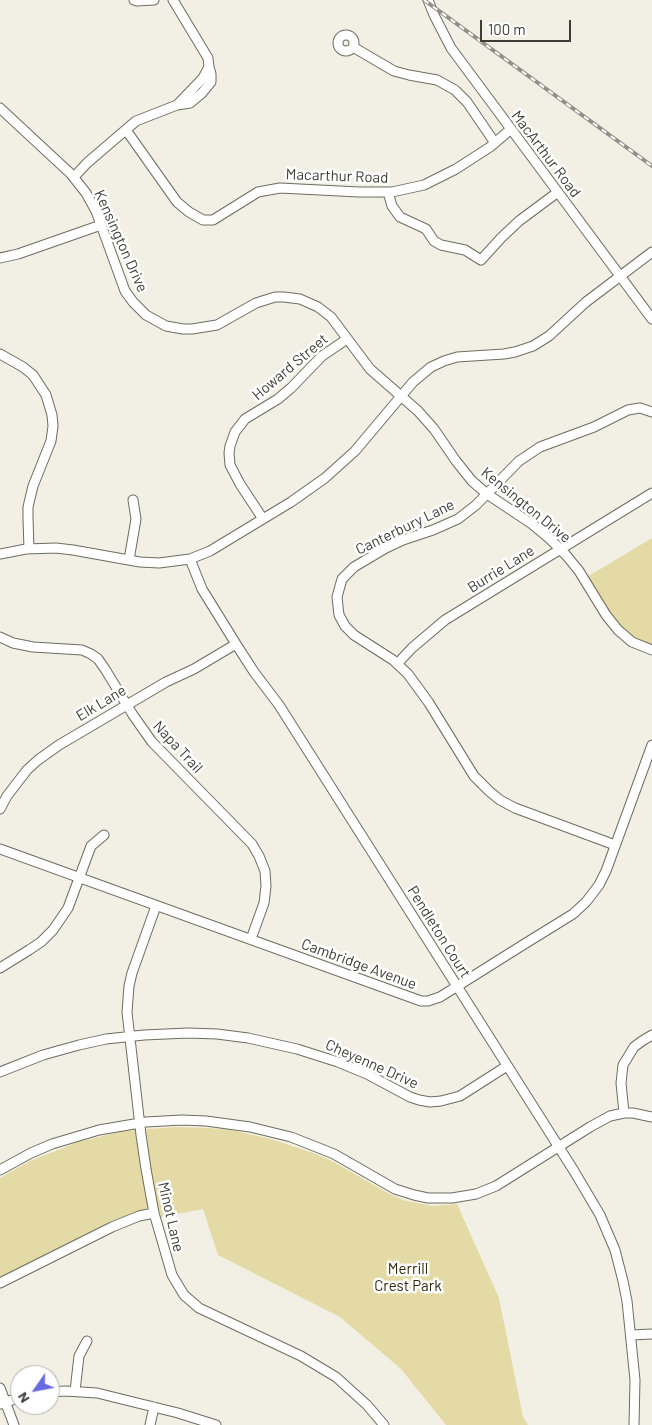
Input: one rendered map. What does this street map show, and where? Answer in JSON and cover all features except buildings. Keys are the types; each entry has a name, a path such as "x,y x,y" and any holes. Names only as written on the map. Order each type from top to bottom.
{"street":[{"path":"134,0 154,0"},
{"path":"74,177 87,163 136,121 177,105 203,78 209,67 208,58 173,0"},
{"name":"MacArthur Road","path":"428,0 434,16 452,48 652,319"},
{"path":"353,48 394,70 437,80 456,90 467,102 495,143"},
{"name":"Kensington Drive","path":"0,108 74,177 91,202 125,291 146,315 159,322 184,329 216,325 256,303 275,297 291,297 304,300 318,307 331,317 370,369 418,411 434,429 465,474 487,494 532,524 550,539 579,571 601,608 618,630 632,642 652,650"},
{"name":"Macarthur Road","path":"126,130 177,202 195,217 203,220 213,220 258,192 280,188 388,192 424,185 456,169 495,143 511,129"},
{"path":"388,192 392,206 400,218 426,229 434,241 441,245 466,250 481,260 519,221 558,192"},
{"path":"0,258 18,254 101,225"},
{"path":"0,554 29,549 56,548 159,563 190,559 210,551 313,488 361,444 422,374 444,361 463,356 504,354 534,346 549,336 586,302 652,252"},
{"name":"Howard Street","path":"263,519 230,465 230,446 235,432 245,419 278,399 322,356 347,339"},
{"path":"0,354 23,367 32,375 46,395 52,415 51,441 33,486 28,508 29,549"},
{"name":"Canterbury Lane","path":"615,845 527,813 495,797 474,776 429,703 408,674 398,664 345,626 339,615 337,597 340,585 346,574 354,567 395,544 458,519 476,505 519,461 540,447 594,427 628,410 640,408 652,412"},
{"name":"Burrie Lane","path":"398,664 418,642 445,620 652,493"},
{"path":"129,560 136,519 133,500"},
{"name":"Pendleton Court","path":"190,559 202,589 236,644 279,705 588,1193 600,1215 615,1250 625,1288 635,1380 634,1425"},
{"name":"Napa Trail","path":"0,639 33,647 78,649 98,659 152,742 246,837 256,850 265,871 266,894 251,939"},
{"name":"Elk Lane","path":"0,809 20,779 38,760 59,745 126,704 210,660 236,644"},
{"name":"Cambridge Avenue","path":"0,849 421,1000 434,1000 582,906 599,885 606,870 652,745"},
{"path":"643,769 652,773"},
{"path":"0,968 41,942 54,930 68,908 91,846 104,835"},
{"name":"Minot Lane","path":"156,906 129,986 127,1012 146,1169 154,1213 170,1270 178,1287 187,1298 200,1308 317,1365 347,1386 371,1409 384,1425"},
{"name":"Cheyenne Drive","path":"0,1072 35,1058 106,1039 164,1033 217,1034 284,1045 338,1062 367,1074 410,1097 430,1102 460,1096 507,1066"},
{"path":"624,1113 620,1083 624,1065 634,1048 652,1035"},
{"path":"0,1170 31,1154 74,1137 99,1130 146,1122 206,1121 238,1124 291,1137 334,1154 395,1189 414,1195 439,1198 465,1196 489,1189 503,1182 615,1114 644,1114 652,1117"},
{"path":"0,1284 112,1227 139,1216 154,1213"},
{"path":"631,1335 652,1334"},
{"path":"75,1391 79,1356 86,1341"},
{"path":"0,1388 3,1404 14,1425"},
{"path":"60,1392 97,1393 178,1413 216,1425"},
{"path":"150,1425 154,1408"}],"green space":[{"path":"652,538 652,647 634,640 613,621 587,577"},
{"name":"Merrill Crest Park","path":"174,1127 231,1130 271,1139 332,1161 403,1200 432,1206 457,1204 499,1298 523,1417 528,1425 446,1425 401,1369 340,1317 218,1255 203,1209 161,1217 158,1206 135,1212 112,1221 0,1278 0,1178 30,1161 78,1142 124,1131"}],"railway":[{"path":"424,0 652,166"}]}
